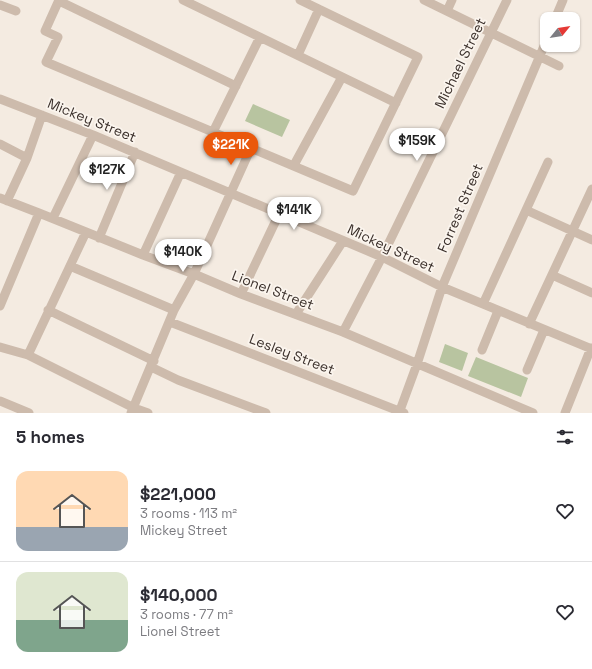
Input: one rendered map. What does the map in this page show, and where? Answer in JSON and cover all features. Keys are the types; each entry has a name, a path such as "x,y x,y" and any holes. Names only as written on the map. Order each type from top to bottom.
{"street":[{"path":"183,0 396,103"},
{"path":"236,86 59,1 44,31 58,37 46,62 154,109 294,165 353,191 418,57 300,0"},
{"path":"424,0 559,66"},
{"path":"447,11 452,0"},
{"name":"Michael Street","path":"343,332 382,257 506,0"},
{"path":"558,12 563,0"},
{"path":"0,4 16,11"},
{"path":"298,55 319,9"},
{"path":"213,132 260,37"},
{"name":"Forrest Street","path":"401,412 442,287 541,52"},
{"path":"294,165 342,77"},
{"name":"Mickey Street","path":"0,99 135,152 382,257 442,287 591,349"},
{"path":"4,199 27,158 42,115"},
{"path":"53,218 93,135"},
{"path":"0,144 27,158"},
{"path":"133,410 174,310 194,274 251,148"},
{"path":"99,238 135,152"},
{"path":"483,304 548,162"},
{"path":"143,255 182,172"},
{"path":"529,324 592,190"},
{"name":"Lionel Street","path":"4,199 241,294 343,332 533,413"},
{"path":"526,210 592,240"},
{"path":"0,306 39,213"},
{"path":"241,294 279,214"},
{"path":"28,355 86,232"},
{"path":"296,314 343,241"},
{"path":"70,266 174,310"},
{"path":"552,275 592,293"},
{"path":"48,310 153,364 178,380 266,413"},
{"path":"482,350 498,311"},
{"name":"Lesley Street","path":"170,322 401,412"},
{"path":"527,370 544,330"},
{"path":"0,347 28,355 133,410 148,413"},
{"path":"565,413 591,349"},
{"path":"0,401 29,413"}],"green space":[{"path":"253,104 290,120 282,137 245,121"},
{"path":"445,344 468,353 462,371 439,362"},
{"path":"476,357 528,378 521,397 468,376"}]}
